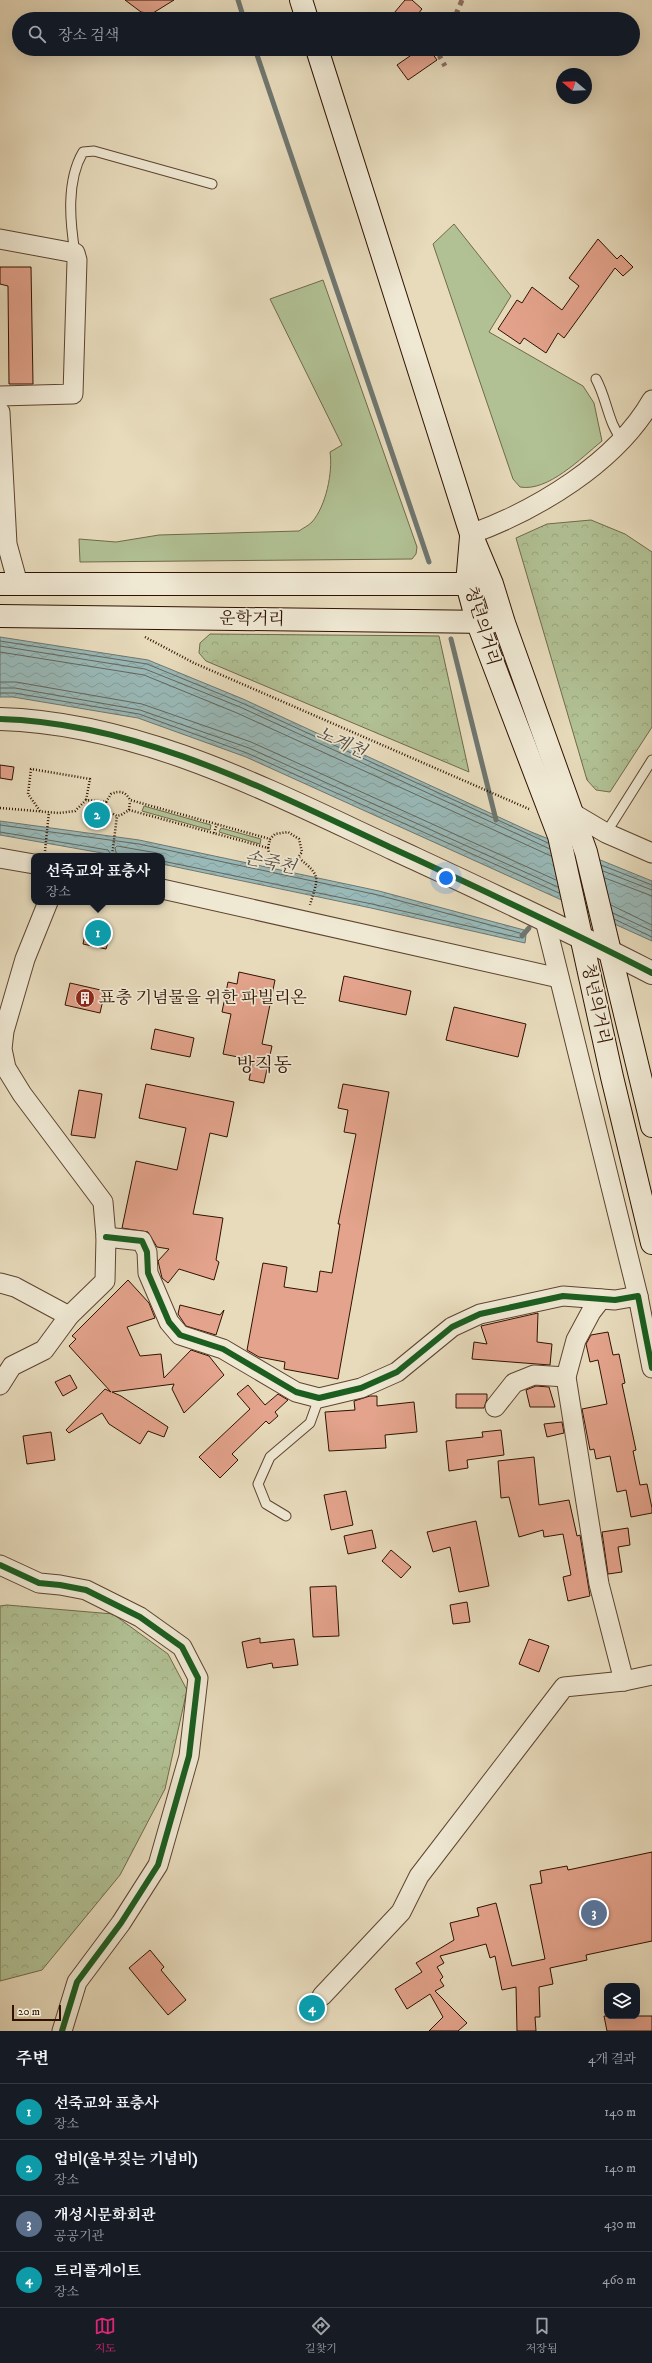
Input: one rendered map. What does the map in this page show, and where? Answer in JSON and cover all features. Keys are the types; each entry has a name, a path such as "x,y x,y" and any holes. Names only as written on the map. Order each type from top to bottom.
{"main road":[{"path":"301,0 305,12"},
{"path":"319,56 471,534"},
{"name":"청년의거리","path":"471,534 467,584 476,621 556,828 577,915 612,1077 652,1243"},
{"name":"청년의거리","path":"471,534 492,584 504,623 574,814 586,852 652,1126"},
{"name":"운학거리","path":"9,584 492,584"},
{"name":"운학거리","path":"0,616 476,621 504,623"},
{"path":"0,719 62,724 122,736 191,760 292,801 610,951 652,973"}],"street":[{"path":"0,239 75,253 77,260 73,394 0,396"},
{"path":"471,534 507,521 551,495 599,461 622,440 652,400"},
{"path":"0,412 9,584"},
{"path":"574,814 606,833 652,853"},
{"path":"0,858 31,863"},
{"path":"165,890 559,978"},
{"path":"0,1385 12,1366 44,1350 70,1316 105,1281 106,1237 103,1202 22,1094 6,1068 2,1049 4,1031 25,960 47,905"},
{"path":"545,920 638,1296 652,1368"},
{"path":"106,1237 142,1241 147,1252 148,1273 169,1322 180,1335 223,1349 296,1392 319,1398 361,1388 397,1372 452,1327 480,1314 563,1296 615,1300 638,1296"},
{"path":"0,1283 15,1287 70,1316"},
{"path":"601,1299 591,1312 576,1340 566,1376 599,1584 624,1680"},
{"path":"496,1407 514,1383 534,1375 566,1376"},
{"path":"0,1565 39,1583 60,1584 86,1590 140,1617 182,1647 198,1678 189,1756 158,1865 121,1923 76,1982 62,2031"},
{"path":"322,1996 401,1912 419,1876 564,1686 624,1680 652,1675"}],"lane":[{"path":"75,253 71,228 72,194 78,162 83,152 94,151 212,184"},
{"path":"596,379 605,394 613,429 622,440"},
{"path":"606,833 652,760"},
{"path":"286,1516 266,1504 258,1484 270,1457 310,1424 319,1398"}],"path":[{"path":"141,635 194,663 498,796 556,828"},
{"path":"0,808 48,812 75,812 86,800 90,779 31,769 28,794 40,811"},
{"path":"268,848 129,810 117,816 108,811 106,802 111,794 115,792 124,793 130,800 270,839"},
{"path":"86,800 106,802"},
{"path":"129,810 130,800"},
{"path":"46,846 49,824 48,812"},
{"path":"112,853 117,816"},
{"path":"214,833 217,824"},
{"path":"281,832 294,834 302,845 299,858 288,865 282,865 270,858 268,848 270,839 281,832"},
{"path":"299,858 316,872 317,876 312,900"}],"green space":[{"path":"454,224 511,296 489,332 583,386 594,403 602,441 564,472 542,484 531,487 520,487 513,479 433,244"},
{"path":"323,280 417,547 416,554 412,559 80,562 79,539 116,542 159,535 299,531 312,522 325,498 329,479 331,460 330,452 342,445 270,299"},
{"path":"591,520 625,534 652,552 652,727 610,792 596,790 587,780 516,538 547,524"},
{"path":"210,634 439,636 469,772 206,661 199,653 200,643"},
{"path":"144,806 211,825 210,830 142,811"},
{"path":"221,828 261,839 260,844 219,832"},
{"path":"7,1605 113,1614 168,1654 187,1690 165,1789 120,1875 42,1970 0,1981 0,1606"}],"water":[{"path":"0,637 148,660 243,699 529,831 652,881 652,941 246,757 138,718 13,697 0,697"},
{"path":"0,821 139,840 379,891 524,930 526,935 525,943 371,908 165,865 165,853 102,853 0,835"}],"building":[{"path":"125,0 174,0 155,12 141,12"},
{"path":"405,0 412,0 422,9 420,12 395,12"},
{"path":"410,56 434,56 437,60 408,80 397,65"},
{"path":"598,239 617,259 621,255 633,267 623,276 615,268 564,338 558,333 546,353 524,338 520,344 498,329 517,300 522,303 532,287 562,310 579,286 569,278"},
{"path":"0,267 31,267 33,384 9,384 8,286 0,284"},
{"path":"0,765 14,767 12,780 0,778"},
{"path":"86,930 110,936 106,949 83,944"},
{"path":"239,972 275,980 262,1044 272,1046 264,1083 249,1080 253,1060 223,1054 231,1014 222,1012 228,982 237,984"},
{"path":"344,976 411,991 406,1015 339,1001"},
{"name":"표충 기념물을 위한 파빌리온","path":"70,983 105,991 100,1013 65,1005"},
{"path":"454,1007 526,1024 518,1057 446,1040"},
{"path":"155,1029 194,1038 190,1057 151,1049"},
{"path":"146,1084 234,1102 227,1137 210,1133 193,1214 223,1218 216,1260 219,1262 214,1280 179,1269 168,1283 162,1278 158,1261 169,1249 157,1247 148,1232 122,1228 136,1161 177,1170 186,1128 139,1118"},
{"path":"343,1084 389,1092 338,1379 284,1369 285,1362 259,1357 247,1350 263,1263 287,1267 284,1287 317,1292 320,1271 332,1273 340,1224 338,1224 356,1134 344,1132 348,1110 338,1108"},
{"path":"79,1090 102,1094 95,1138 71,1135"},
{"path":"128,1280 149,1303 155,1318 127,1327 140,1356 161,1354 164,1378 191,1350 209,1356 224,1375 184,1413 172,1389 174,1384 112,1392 121,1396 168,1427 164,1437 148,1431 140,1444 109,1424 102,1413 69,1433 66,1430 105,1389 111,1392 69,1346 76,1339 72,1336"},
{"path":"180,1305 220,1315 224,1310 216,1335 186,1326 178,1314"},
{"path":"538,1313 537,1342 552,1344 550,1365 472,1359 474,1342 487,1344 481,1326"},
{"path":"608,1332 613,1355 619,1354 625,1383 622,1384 636,1450 633,1451 640,1485 647,1484 652,1508 652,1513 631,1517 626,1490 617,1492 610,1456 596,1459 594,1449 590,1450 582,1409 607,1404 598,1360 590,1362 586,1344 591,1335"},
{"path":"70,1375 77,1388 63,1396 55,1382"},
{"path":"248,1385 265,1405 278,1394 288,1400 275,1412 278,1416 269,1424 266,1421 232,1454 238,1460 220,1478 199,1457 250,1409 237,1394"},
{"path":"536,1386 549,1387 555,1407 530,1407 526,1390"},
{"path":"456,1394 487,1394 487,1399 484,1408 456,1408"},
{"path":"370,1396 377,1396 377,1406 414,1402 417,1432 385,1435 386,1448 329,1451 325,1412 355,1410 354,1401"},
{"path":"562,1422 564,1433 547,1437 544,1424"},
{"path":"501,1430 504,1455 467,1460 468,1468 449,1471 446,1441 483,1437 482,1432"},
{"path":"51,1432 55,1460 27,1464 23,1436"},
{"path":"534,1457 539,1505 569,1500 577,1536 580,1535 590,1596 568,1601 563,1577 571,1575 563,1534 544,1537 543,1530 519,1537 509,1497 501,1498 498,1461"},
{"path":"346,1491 353,1525 331,1530 324,1495"},
{"path":"476,1521 489,1586 459,1592 450,1547 433,1552 427,1532"},
{"path":"628,1528 630,1545 618,1547 622,1572 608,1574 602,1532"},
{"path":"372,1530 376,1548 348,1554 344,1536"},
{"path":"391,1550 411,1567 401,1578 382,1561"},
{"path":"336,1586 339,1636 313,1637 310,1587"},
{"path":"467,1602 470,1622 453,1624 450,1605"},
{"path":"260,1638 260,1643 294,1639 298,1665 273,1668 272,1663 247,1668 242,1642"},
{"path":"529,1639 549,1646 539,1672 519,1664"},
{"path":"652,1852 652,1941 586,1955 587,1960 550,1968 553,1984 539,1987 540,2017 535,2017 536,2031 517,2031 516,1987 502,1990 495,1956 490,1958 486,1944 440,1956 444,1963 437,1967 443,1977 440,1980 444,1986 435,1991 467,2023 458,2031 429,2031 443,2017 430,1994 407,2009 395,1989 422,1972 416,1963 454,1940 450,1923 479,1916 477,1908 496,1903 512,1966 545,1959 530,1885 542,1883 540,1871 567,1866 568,1870"},
{"path":"150,1950 164,1967 161,1970 186,2000 168,2015 129,1968"},
{"path":"640,2016 652,2016 652,2031 607,2031 605,2019 640,2019"}],"waterway":[{"path":"238,0 242,12"},
{"path":"257,56 429,562"},
{"path":"451,639 496,820"},
{"name":"손죽천","path":"522,936 529,928"}],"marked path":[{"path":"457,12 462,0"},
{"path":"440,56 445,66"}],"cycle path":[{"path":"0,719 52,723 103,733 153,747 203,764 251,783 299,805 523,910 652,973"},
{"path":"106,1237 142,1241 147,1252 148,1273 169,1322 180,1335 223,1349 296,1392 319,1398 361,1388 397,1372 452,1327 480,1314 563,1296 615,1300 638,1296 652,1368"},
{"path":"0,1565 39,1583 86,1590 140,1617 182,1647 198,1678 189,1756 158,1865 121,1923 77,1982 62,2031"}],"place":[{"name":"업비(울부짖는 기념비)","path":"97,815"},
{"name":"선죽교와 표충사","path":"98,933"},
{"name":"표충 기념물을 위한 파빌리온","path":"85,998"},
{"name":"개성시문화회관","path":"594,1913"},
{"name":"트리플게이트","path":"312,2008"}],"district":[{"name":"방직동","path":"264,1065"}],"water label":[{"name":"노계천","path":"341,743"}]}
